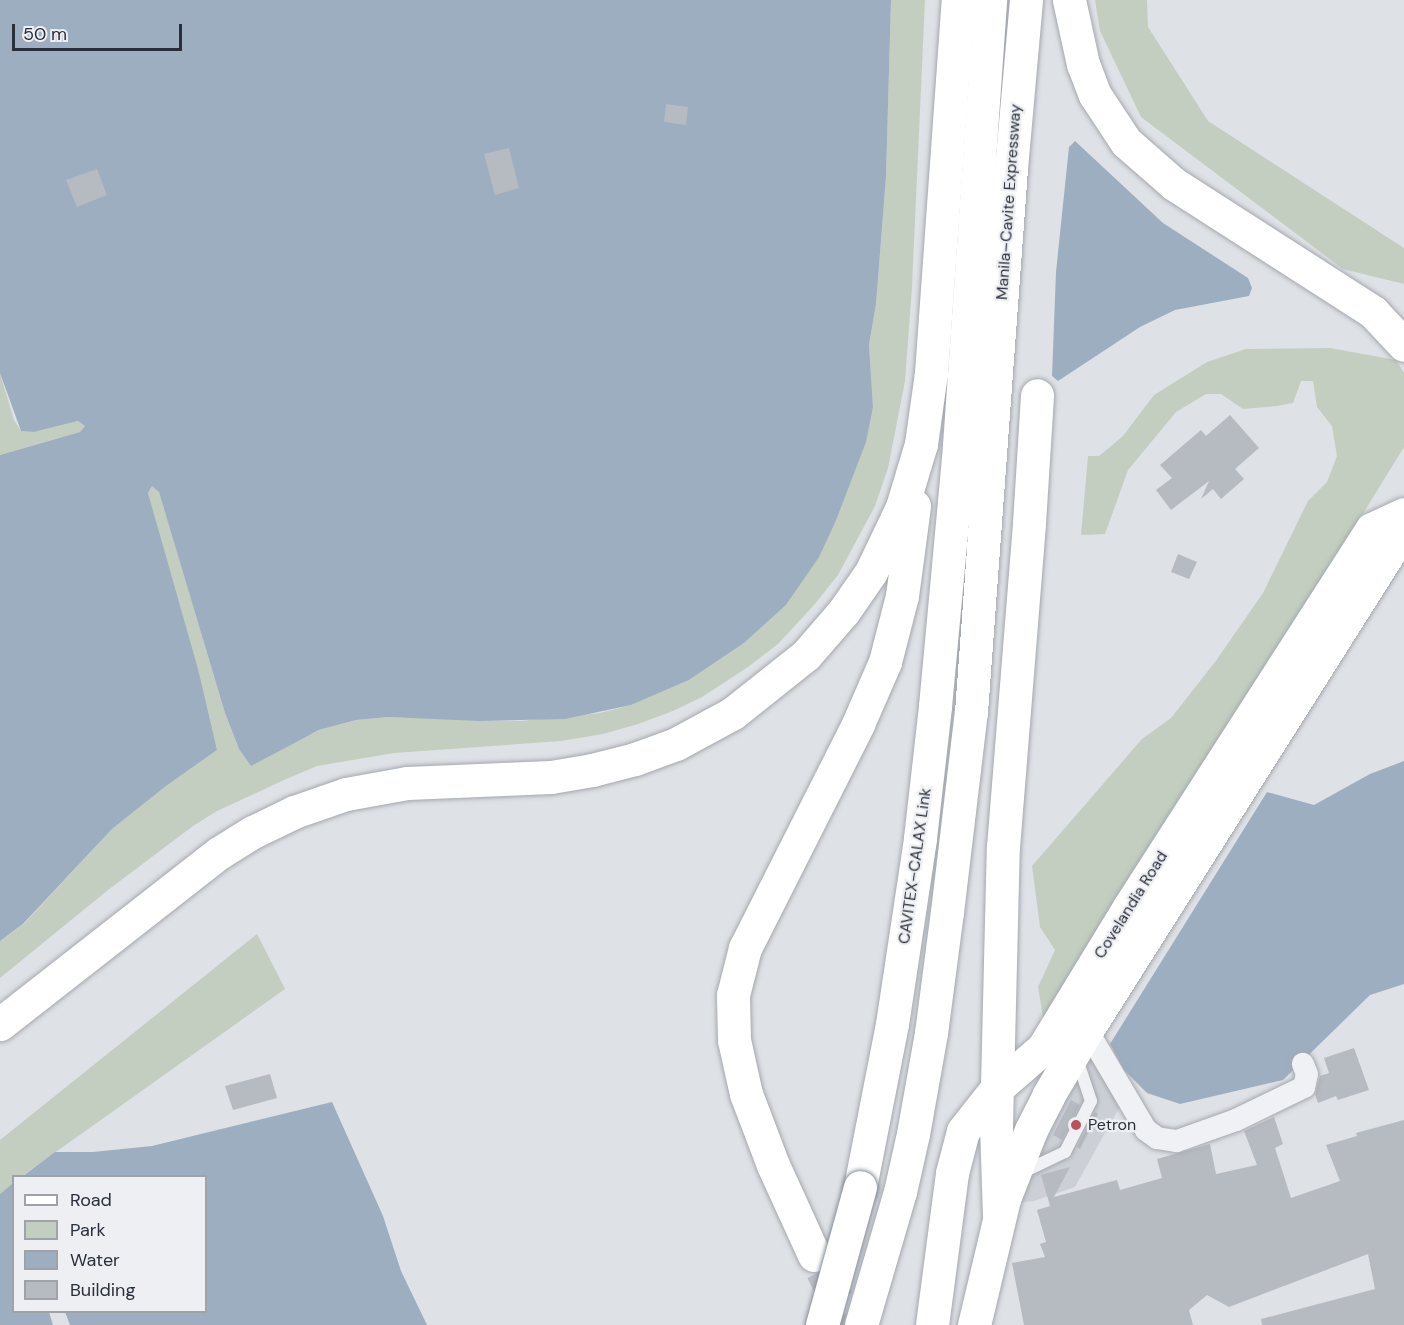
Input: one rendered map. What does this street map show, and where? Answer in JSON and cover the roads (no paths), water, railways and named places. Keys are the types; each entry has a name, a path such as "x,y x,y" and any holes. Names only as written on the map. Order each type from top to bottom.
{"main road":[{"path":"814,1255 773,1165 746,1094 734,1040 733,995 745,948 858,724 885,662 902,596 931,373 958,0"},
{"name":"Manila–Cavite Expressway","path":"962,400 990,0"},
{"name":"Manila–Cavite Expressway","path":"861,1325 900,1192 924,1075 947,912 971,712 1026,0"},
{"path":"1069,0 1083,64 1095,95 1126,142 1173,184 1389,316 1404,345"},
{"path":"999,1216 997,1088 1006,802 1037,395"},
{"name":"CAVITEX–CALAX Link","path":"822,1325 860,1187 892,1024 920,838 935,706 962,400"},
{"path":"0,1024 219,853 253,832 294,813 346,794 407,783 551,777 613,765 676,744 733,714 806,655 858,592 883,550 899,514 921,444"},
{"name":"Covelandia Road","path":"932,1325 952,1173 963,1131 997,1088 1042,1048 1129,907 1372,529 1404,514"},
{"name":"Covelandia Road","path":"974,1325 999,1216 1011,1177 1031,1130 1080,1040 1404,529"}],"street":[{"path":"1080,1040 1146,1130 1157,1138 1177,1142 1236,1120 1304,1087 1307,1074 1303,1064"}],"water":[{"path":"0,0 891,0 886,177 876,304 869,345 873,407 866,442 835,523 819,557 786,605 744,643 689,680 631,705 565,719 479,721 388,717 356,720 319,730 251,766 239,749 225,713 159,492 152,486 148,493 198,669 217,750 166,786 112,829 23,924 0,941 0,455 80,432 85,426 78,421 34,432 21,431 0,373"},
{"path":"1075,141 1163,223 1248,278 1252,288 1249,296 1175,310 1140,327 1058,381 1052,376 1056,272 1069,147"},
{"path":"1404,761 1404,984 1370,995 1283,1080 1180,1104 1147,1093 1124,1070 1110,1044 1267,792 1314,805 1370,774"},
{"path":"332,1102 383,1216 401,1271 427,1325 70,1325 65,1313 207,1313 207,1175 24,1175 55,1152 93,1152 152,1146"},
{"path":"12,1184 12,1313 49,1313 53,1325 0,1325 0,1194"}],"tunnel":[{"path":"822,1270 850,1325"}],"place":[{"name":"Petron","path":"1076,1125"}]}
